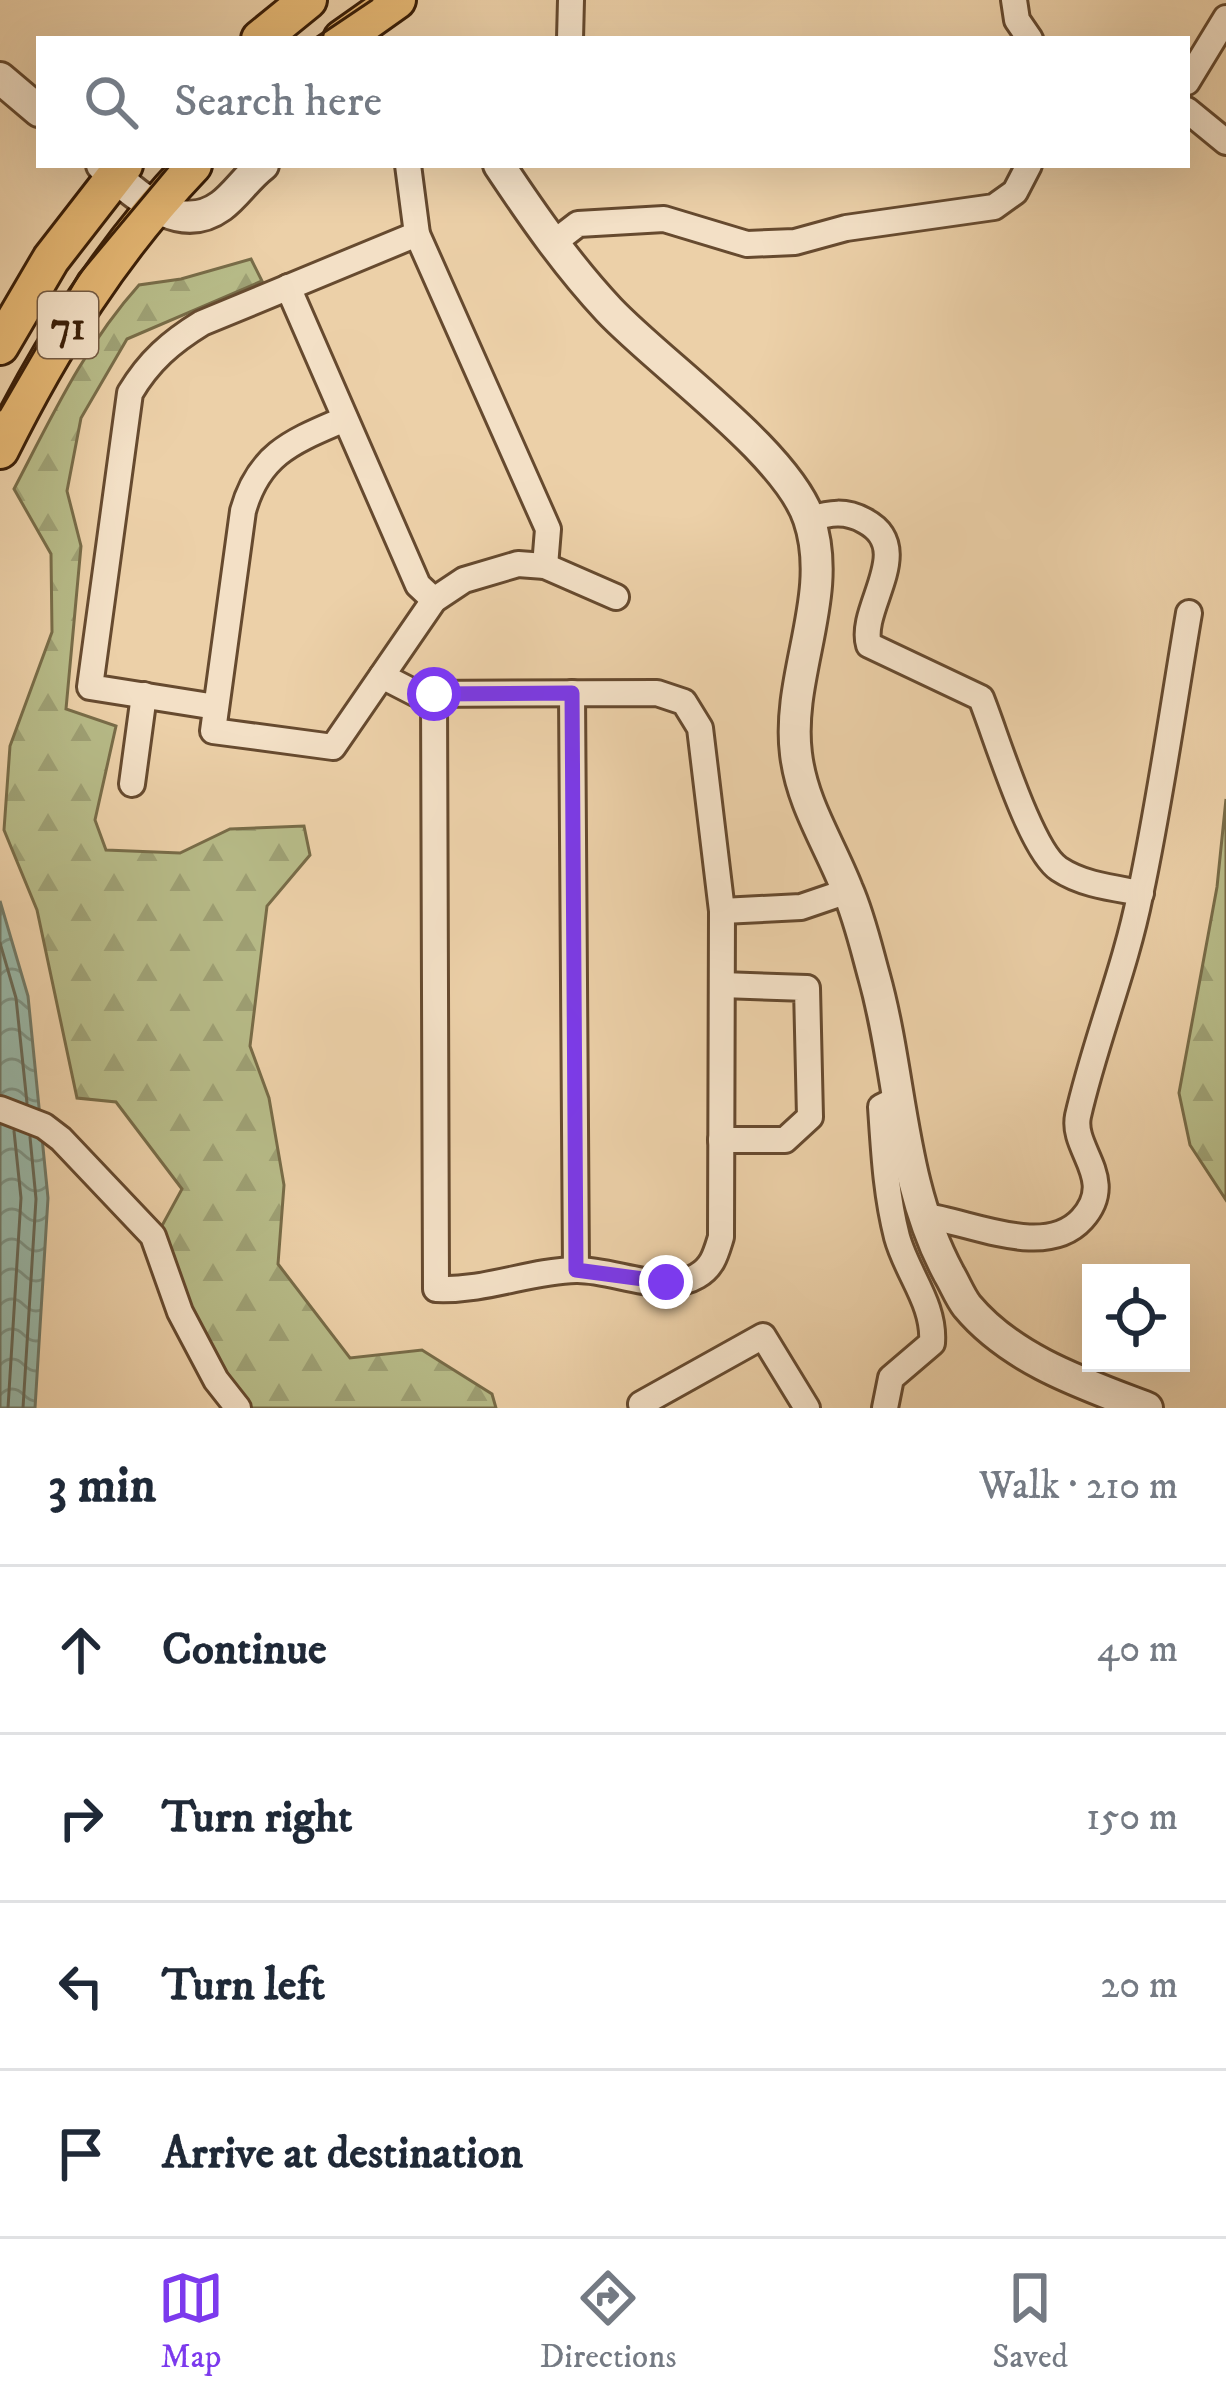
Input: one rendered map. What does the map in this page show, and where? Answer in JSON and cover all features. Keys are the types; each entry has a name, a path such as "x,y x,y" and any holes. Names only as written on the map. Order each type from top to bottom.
{"main road":[{"path":"264,36 308,0"},
{"path":"346,36 398,0"},
{"name":"71","path":"0,346 51,259 114,168"},
{"name":"71","path":"0,450 36,376 94,284 190,168"}],"street":[{"path":"570,36 571,0"},
{"path":"1014,0 1017,20 1028,36"},
{"path":"1190,77 1226,18"},
{"path":"0,78 36,108"},
{"path":"1190,112 1226,142"},
{"path":"114,168 152,209 189,215 219,208 260,168"},
{"path":"408,168 417,234 548,529 545,566"},
{"path":"501,168 552,244 611,311 756,446 790,484 810,519 816,564 796,697 795,752 806,801 848,891 891,1041 908,1165 932,1242 966,1305 1013,1347 1075,1381 1148,1408"},
{"path":"552,244 578,224 664,219 747,244 795,242 846,228 994,207 1015,193 1028,168"},
{"path":"217,707 89,687 130,393 145,367 172,341 202,322 417,234"},
{"path":"288,287 418,585 434,601"},
{"path":"345,419 294,441 271,458 251,484 243,511 213,731 333,747 434,601 464,580 518,564 545,566 616,597"},
{"path":"810,519 836,511 869,522 884,540 888,564 865,633 869,646 981,698 1037,843 1057,868 1092,884 1141,893"},
{"path":"924,1216 956,1219 1003,1237 1045,1237 1080,1222 1095,1198 1094,1167 1076,1123 1119,986 1141,893 1189,613"},
{"path":"382,676 416,694 657,693 683,702 700,728 722,911 721,1237 712,1264 694,1279 666,1282 576,1270 472,1290 436,1289 434,694"},
{"path":"572,693 576,1270"},
{"path":"132,784 145,695"},
{"path":"722,911 801,907 848,891"},
{"path":"722,985 807,988 810,1117 785,1139 722,1140"},
{"path":"885,1408 891,1378 932,1343 934,1321 898,1242 885,1180 881,1107 899,1098"},
{"path":"0,1108 44,1126 153,1236 180,1312 216,1380 238,1408"},
{"path":"643,1408 641,1404 763,1336 807,1408"}],"green space":[{"path":"251,259 262,281 127,339 81,418 67,491 81,546 66,709 116,726 95,820 106,850 180,853 230,829 304,826 310,855 267,906 250,1046 269,1098 284,1185 278,1264 350,1358 422,1350 492,1394 496,1408 250,1408 213,1360 158,1233 182,1189 116,1102 77,1098 37,910 4,830 10,746 52,632 51,554 14,489 85,357 139,285 181,279"},
{"path":"1226,799 1226,1200 1190,1145 1179,1093 1217,887"}],"water":[{"path":"0,901 28,996 48,1198 35,1408 0,1408"}],"tram line":[{"path":"318,36 372,0"},
{"path":"0,410 79,274 167,168"}],"route":[{"path":"434,694 572,693 576,1270 666,1282"}]}
